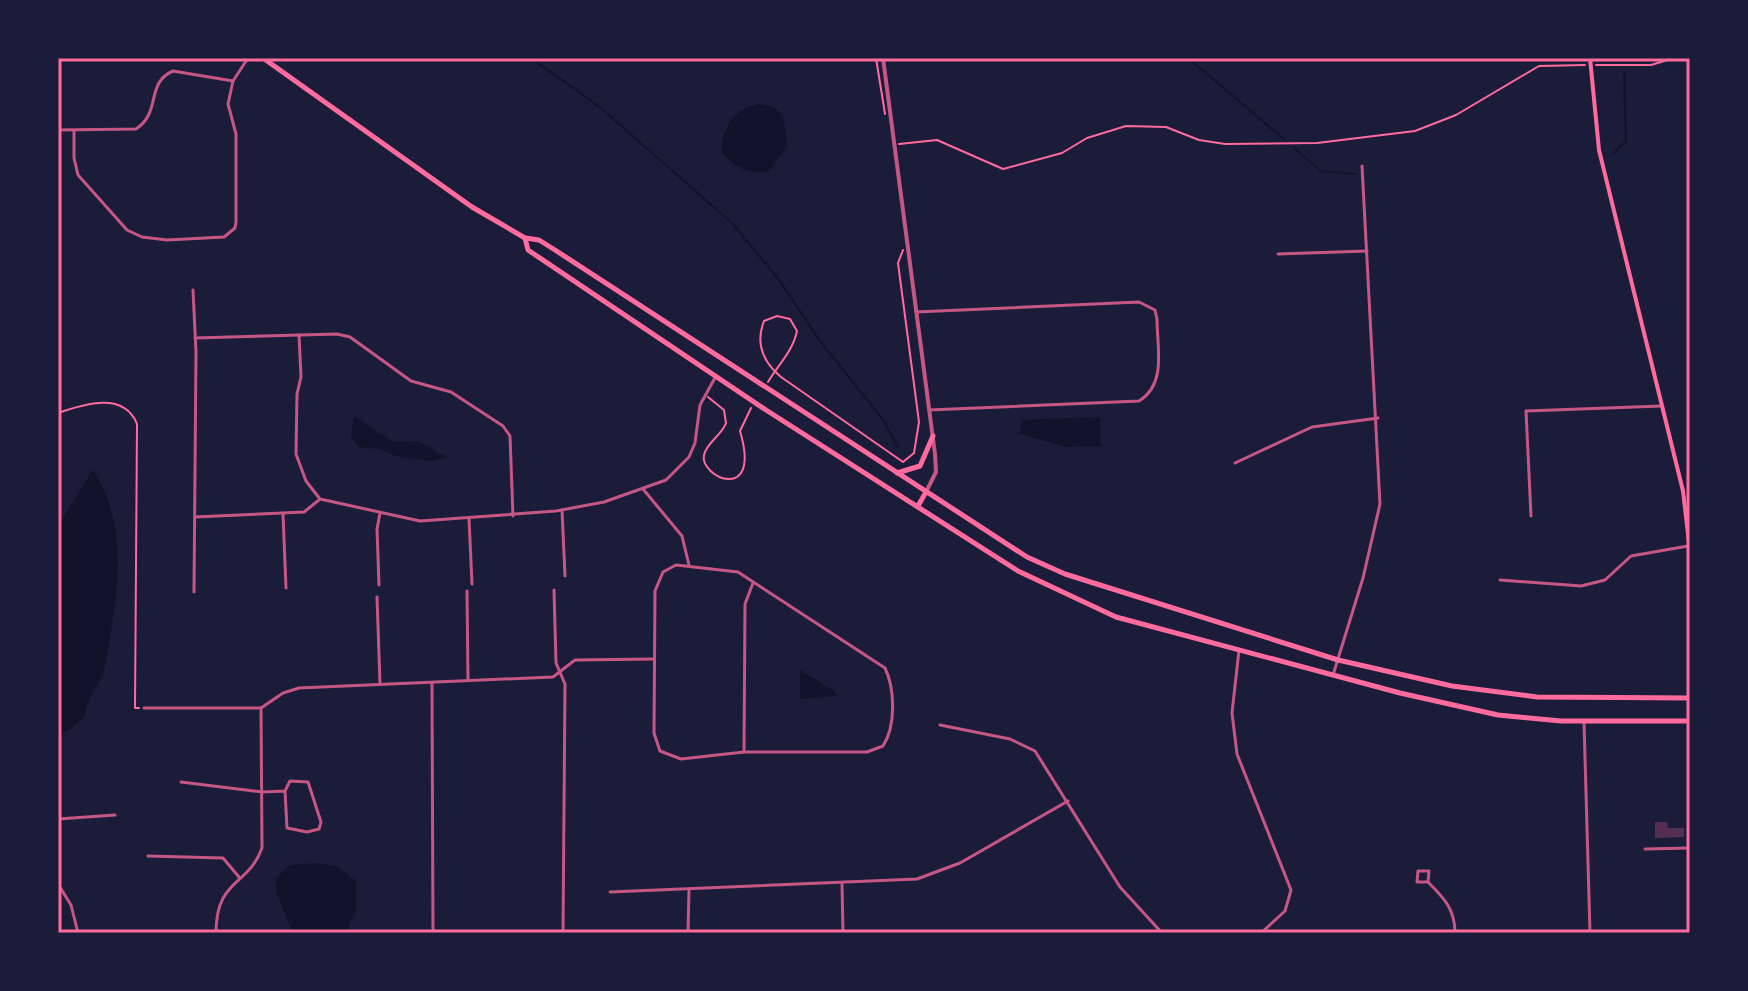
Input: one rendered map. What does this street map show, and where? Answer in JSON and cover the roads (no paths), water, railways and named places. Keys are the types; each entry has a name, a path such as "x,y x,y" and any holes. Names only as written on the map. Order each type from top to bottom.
{"main road":[{"path":"263,58 472,207 525,238 547,245 1027,557 1065,574 1338,660 1452,686 1518,696 1690,698"},
{"path":"1590,58 1599,150 1686,505 1690,551"},
{"path":"525,238 528,250 1018,571 1116,617 1483,712 1584,722 1690,721"},
{"path":"897,473 920,466 933,436"},
{"path":"918,506 926,492"}],"street":[{"path":"74,130 78,175 127,230 155,239 224,237 235,228 236,222 236,134 228,104 233,81 248,58"},
{"path":"883,58 933,436 936,472 926,492"},
{"path":"967,58 977,58"},
{"path":"58,130 136,129 152,114 156,89 164,75 173,71 233,81"},
{"path":"1333,675 1379,516 1378,418 1362,166"},
{"path":"1278,254 1367,251"},
{"path":"193,290 194,592"},
{"path":"916,312 1139,302 1155,310 1157,319 1157,383 1153,393 1139,401 929,410"},
{"path":"299,335 301,377 297,394 296,454 301,472 320,499 420,521 562,510 604,502 666,480 689,457 704,394 716,376"},
{"path":"195,338 350,337 411,381 444,389 503,426 510,441 513,516"},
{"path":"1531,516 1526,411 1662,405"},
{"path":"1235,463 1312,427 1378,418"},
{"path":"643,489 682,536 689,565"},
{"path":"195,517 304,512 320,499"},
{"path":"562,510 565,576"},
{"path":"379,585 377,529 380,513"},
{"path":"283,514 286,588"},
{"path":"469,519 472,584"},
{"path":"1500,580 1569,587 1590,584 1614,575 1631,556 1690,545"},
{"path":"676,565 689,565 726,569 753,583 885,668 890,678 892,726 883,746 872,751 760,755 744,752 681,759 660,751 654,733 657,582 663,572 676,565"},
{"path":"744,752 745,604 753,583"},
{"path":"554,590 556,663 565,684 563,933"},
{"path":"467,591 468,680"},
{"path":"377,597 380,684"},
{"path":"1239,650 1232,713 1237,754 1249,791 1289,882 1290,897 1285,911 1261,933"},
{"path":"144,708 261,708 283,693 299,688 553,677 575,660 654,659"},
{"path":"432,683 433,933"},
{"path":"184,933 216,932 222,895 255,864 262,848 261,708"},
{"path":"1584,722 1590,933"},
{"path":"940,725 1010,739 1035,751 1120,887 1162,933"},
{"path":"290,781 309,783 321,822 319,829 307,832 287,828 285,791 290,781"},
{"path":"181,782 263,792 285,791"},
{"path":"610,892 917,879 944,871 1068,801"},
{"path":"58,819 115,815"},
{"path":"1645,849 1690,848"},
{"path":"148,856 223,858 239,877"},
{"path":"1428,882 1452,910 1455,933"},
{"path":"58,884 71,905 78,933"},
{"path":"842,884 843,933"},
{"path":"688,933 689,890"}],"waterway":[{"path":"531,58 601,108 733,224 779,280 820,341 884,421 898,448"},
{"path":"1188,58 1284,139"},
{"path":"1614,153 1626,141 1624,71"},
{"path":"1294,148 1321,171 1355,174"}]}
